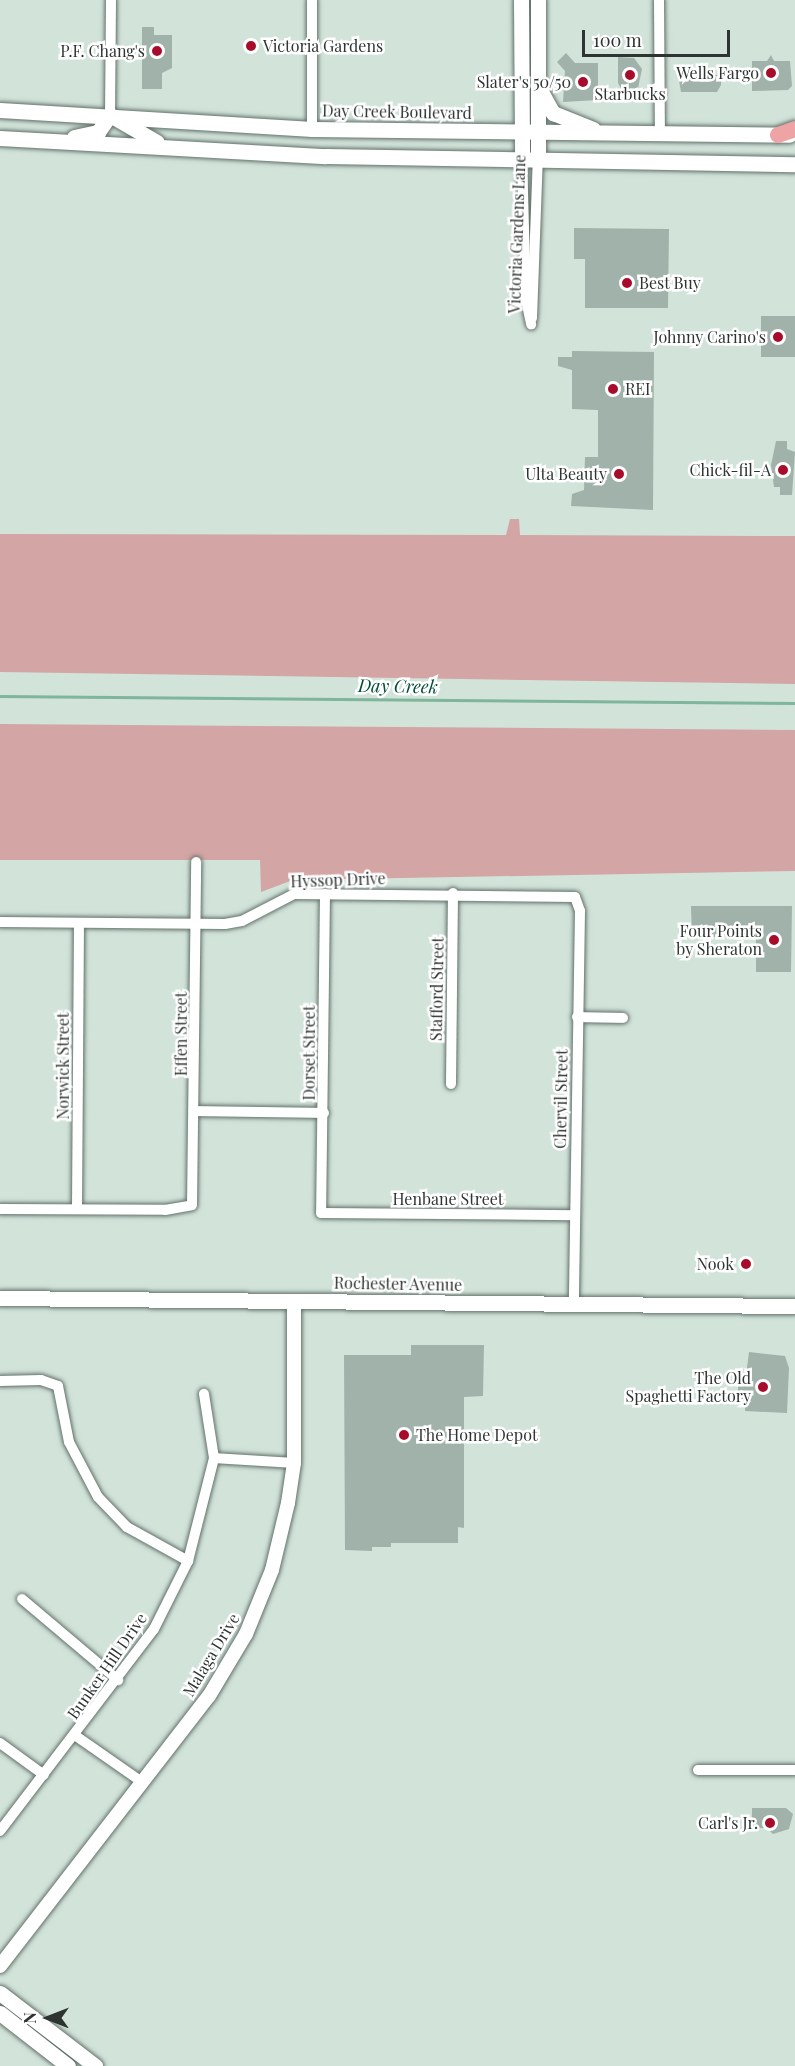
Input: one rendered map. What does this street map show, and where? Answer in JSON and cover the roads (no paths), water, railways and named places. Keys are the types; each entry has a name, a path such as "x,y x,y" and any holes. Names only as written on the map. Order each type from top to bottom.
{"main road":[{"name":"Victoria Gardens Lane","path":"521,0 522,157"},
{"name":"Victoria Gardens Lane","path":"538,0 538,158"},
{"path":"538,87 553,113 602,132"},
{"name":"Day Creek Boulevard","path":"0,110 312,129 787,135"},
{"path":"56,141 98,132 110,115 146,138 172,147"},
{"path":"787,135 795,129"},
{"path":"0,138 326,156 522,157 795,164"},
{"name":"Rochester Avenue","path":"0,1298 795,1306"},
{"path":"0,1993 95,2066"},
{"path":"0,2013 68,2066"}],"street":[{"path":"110,115 111,0"},
{"path":"312,0 312,129"},
{"path":"659,0 660,133"},
{"name":"Victoria Gardens Lane","path":"522,157 526,300 531,324 538,158"},
{"name":"Effen Street","path":"77,1209 179,1210 192,1205 196,1111 196,862"},
{"name":"Hyssop Drive","path":"0,922 234,923 284,896 324,894 453,893 575,897"},
{"name":"Stafford Street","path":"451,1084 453,893"},
{"name":"Dorset Street","path":"321,1213 324,1113 324,894"},
{"name":"Chervil Street","path":"574,1303 580,911 575,897"},
{"name":"Norwick Street","path":"77,1209 78,923"},
{"path":"578,1017 623,1018"},
{"path":"196,1111 324,1113"},
{"path":"0,1209 77,1209"},
{"name":"Henbane Street","path":"321,1213 575,1215"},
{"name":"Malaga Drive","path":"0,1966 209,1696 246,1634 272,1570 294,1463 294,1301"},
{"path":"0,1382 41,1380 58,1386 69,1442 98,1497 127,1527 188,1561"},
{"name":"Bunker Hill Drive","path":"0,1831 76,1736 154,1629 188,1561 214,1458 204,1394"},
{"path":"214,1458 294,1463"},
{"path":"22,1599 64,1639 118,1680"},
{"path":"76,1736 142,1782"},
{"path":"0,1743 44,1775"},
{"path":"698,1770 795,1770"}],"waterway":[{"name":"Day Creek","path":"0,696 795,703"}],"place":[{"name":"Victoria Gardens","path":"251,46"},
{"name":"P.F. Chang's","path":"157,51"},
{"name":"Wells Fargo","path":"771,73"},
{"name":"Starbucks","path":"630,75"},
{"name":"Slater's 50/50","path":"583,82"},
{"name":"Best Buy","path":"627,283"},
{"name":"Johnny Carino's","path":"778,337"},
{"name":"REI","path":"613,389"},
{"name":"Chick-fil-A","path":"783,470"},
{"name":"Ulta Beauty","path":"619,474"},
{"name":"Four Points by Sheraton","path":"774,940"},
{"name":"Nook","path":"746,1264"},
{"name":"The Old Spaghetti Factory","path":"763,1387"},
{"name":"The Home Depot","path":"404,1435"},
{"name":"Carl's Jr.","path":"770,1823"}]}
